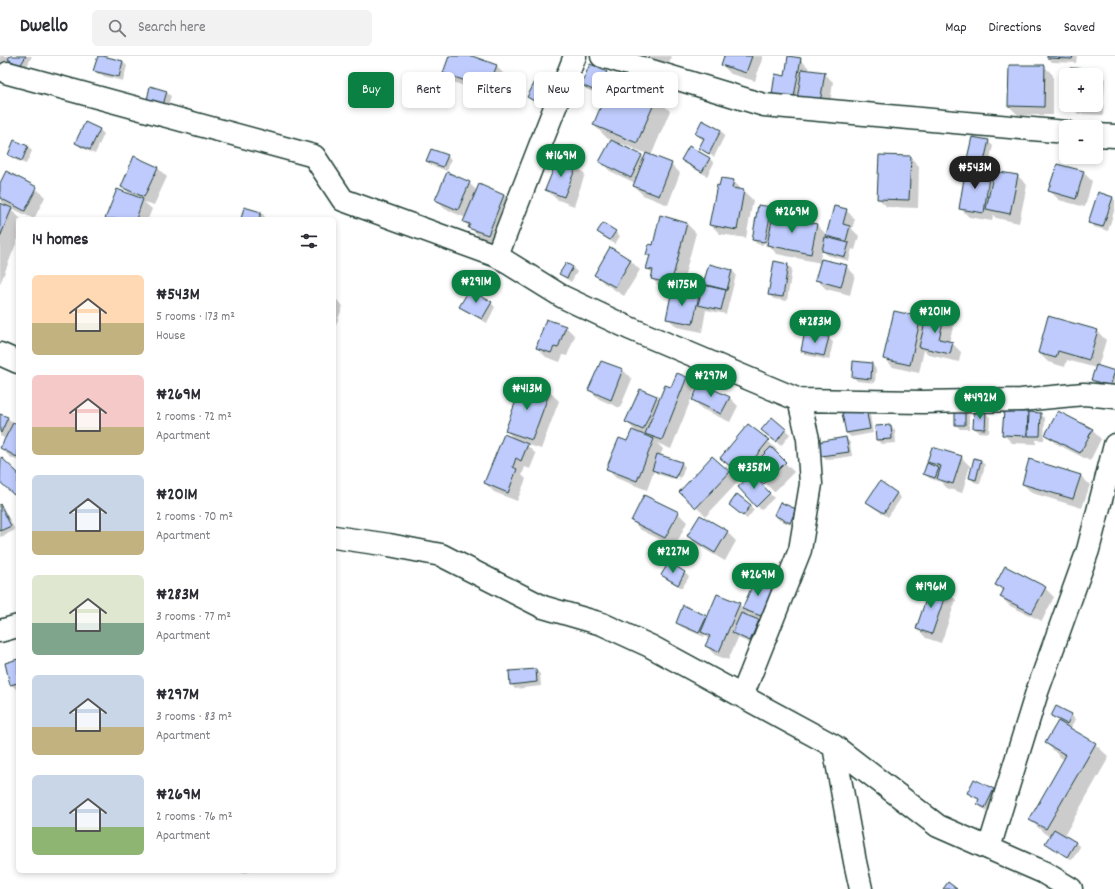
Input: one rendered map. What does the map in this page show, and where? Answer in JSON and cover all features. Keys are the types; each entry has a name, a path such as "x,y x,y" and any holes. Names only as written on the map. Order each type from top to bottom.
{"street":[{"path":"497,256 576,56"},
{"path":"602,56 764,105 1059,131"},
{"path":"8,73 314,156 343,200 497,256 563,297 629,328 799,400 923,402 1021,400 1084,394 1115,397"},
{"path":"1103,135 1115,136"},
{"path":"0,354 16,361"},
{"path":"742,696 800,550 811,484 808,439 799,400"},
{"path":"989,848 1037,692 1088,550 1115,445"},
{"path":"336,536 441,554 543,607 602,624 650,646 834,746 938,826 1043,872 1071,889"},
{"path":"0,631 16,627"},
{"path":"834,746 861,889"}],"building":[{"path":"10,56 26,56 20,66 8,59"},
{"path":"98,56 123,61 119,77 93,71"},
{"path":"449,56 472,56 497,65 494,72 463,72 463,80 455,77 455,72 443,72"},
{"path":"724,56 752,56 746,73 721,65"},
{"path":"788,56 801,58 794,97 772,94 775,74 785,76"},
{"path":"1047,56 1073,56 1072,59 1047,58"},
{"path":"590,64 607,72 592,72 592,90 584,86 584,78"},
{"path":"1009,65 1045,65 1044,107 1008,106"},
{"path":"802,69 825,72 820,103 797,99"},
{"path":"534,84 534,101 527,97"},
{"path":"150,86 167,91 163,105 147,100"},
{"path":"600,108 652,108 637,143 593,125"},
{"path":"702,120 721,130 709,154 699,148 704,138 695,134"},
{"path":"85,122 100,129 90,150 75,143"},
{"path":"972,137 989,140 983,166 966,163"},
{"path":"14,140 28,146 22,161 8,155"},
{"path":"611,140 642,155 631,178 599,162"},
{"path":"689,146 710,158 702,172 681,160"},
{"path":"431,149 448,155 443,167 426,161"},
{"path":"646,153 672,163 659,196 633,186"},
{"path":"879,155 911,156 909,200 877,199"},
{"path":"134,156 158,167 144,197 121,187"},
{"path":"558,158 577,165 564,197 545,190"},
{"path":"1057,164 1084,171 1076,199 1048,191"},
{"path":"966,166 990,170 984,213 959,209"},
{"path":"6,171 37,187 25,211 0,198 0,183"},
{"path":"994,171 1018,175 1010,214 986,209"},
{"path":"447,172 470,182 458,210 435,200"},
{"path":"721,178 734,180 732,188 744,190 737,230 709,225 717,185 719,186"},
{"path":"479,184 504,195 488,235 468,228 470,224 463,222"},
{"path":"117,189 143,199 137,217 106,217"},
{"path":"1098,192 1113,197 1103,227 1088,223"},
{"path":"0,203 12,208 0,237"},
{"path":"758,205 772,207 765,242 752,240"},
{"path":"834,206 847,209 843,224 850,226 846,241 826,236"},
{"path":"244,207 261,212 260,217 242,217"},
{"path":"660,215 687,223 671,284 651,279 653,270 646,269 650,255 646,255 649,244 653,245"},
{"path":"773,215 817,224 811,254 767,245"},
{"path":"603,223 616,231 610,240 597,232"},
{"path":"825,237 849,243 845,257 822,251"},
{"path":"610,247 631,260 615,287 594,275"},
{"path":"821,259 847,265 841,287 815,280"},
{"path":"774,261 788,264 783,297 768,295"},
{"path":"566,263 573,267 567,278 559,274"},
{"path":"709,264 732,270 727,290 703,284"},
{"path":"703,285 726,290 721,310 698,305"},
{"path":"469,290 492,302 482,319 459,307"},
{"path":"672,290 699,295 693,324 666,319"},
{"path":"928,310 945,314 939,339 953,342 950,354 919,347"},
{"path":"894,311 921,317 910,365 883,359"},
{"path":"1048,316 1098,330 1089,360 1058,351 1056,358 1038,353"},
{"path":"546,319 566,326 558,348 554,347 551,353 536,348"},
{"path":"805,331 829,337 824,356 801,351"},
{"path":"601,361 623,369 611,400 588,390"},
{"path":"853,361 872,363 871,379 852,377"},
{"path":"1096,365 1115,371 1110,386 1091,380"},
{"path":"677,373 687,377 662,440 645,434 665,385 671,387"},
{"path":"523,381 550,391 532,440 505,431"},
{"path":"700,383 730,397 721,414 692,400"},
{"path":"640,389 657,396 643,430 625,422"},
{"path":"866,409 870,429 846,433 842,413"},
{"path":"955,411 965,411 965,425 955,425"},
{"path":"974,411 986,412 985,429 973,428"},
{"path":"1004,411 1028,412 1027,436 1002,435"},
{"path":"1058,411 1093,429 1080,453 1045,435"},
{"path":"1029,412 1041,413 1040,436 1028,436"},
{"path":"0,414 8,417 1,433 0,432"},
{"path":"772,417 786,429 776,442 761,430"},
{"path":"13,423 16,424 16,456 0,448"},
{"path":"748,424 769,440 741,475 720,458"},
{"path":"891,425 892,439 876,440 875,426"},
{"path":"632,430 654,439 637,481 606,469 619,438 627,441"},
{"path":"504,434 528,444 521,461 516,458 513,467 517,469 508,493 484,483"},
{"path":"846,437 849,452 821,456 818,442"},
{"path":"771,447 786,462 764,484 749,469"},
{"path":"932,447 962,456 953,484 937,479 941,466 927,462"},
{"path":"657,454 682,462 676,478 652,470"},
{"path":"712,456 730,472 696,508 679,492"},
{"path":"1,457 16,471 16,493 14,495 0,482"},
{"path":"974,458 981,460 976,480 969,478"},
{"path":"1029,459 1081,475 1073,499 1022,484"},
{"path":"927,463 939,468 935,478 923,474"},
{"path":"752,474 770,493 756,507 738,487"},
{"path":"880,481 897,493 884,513 866,502"},
{"path":"737,494 751,505 743,516 729,505"},
{"path":"644,495 679,512 665,538 631,521"},
{"path":"780,502 796,509 790,523 774,515"},
{"path":"0,504 11,526 0,531"},
{"path":"700,515 728,531 715,553 687,536"},
{"path":"669,562 685,572 678,585 661,575"},
{"path":"1005,566 1046,587 1032,613 1000,597 1004,589 995,585"},
{"path":"756,577 774,584 761,616 742,609"},
{"path":"931,584 947,590 932,634 916,629"},
{"path":"717,594 740,603 719,652 705,646 710,636 701,632"},
{"path":"683,605 707,616 699,633 676,623"},
{"path":"741,613 759,620 750,641 732,633"},
{"path":"16,660 16,684 10,685 5,663"},
{"path":"536,669 537,682 510,685 509,671"},
{"path":"1056,706 1072,714 1067,724 1051,716"},
{"path":"1058,721 1096,743 1046,829 1029,820 1066,755 1045,743"},
{"path":"974,779 994,789 985,808 977,804 979,799 967,793"},
{"path":"1054,829 1076,842 1067,857 1045,843"},
{"path":"948,882 957,889 943,889"}]}
